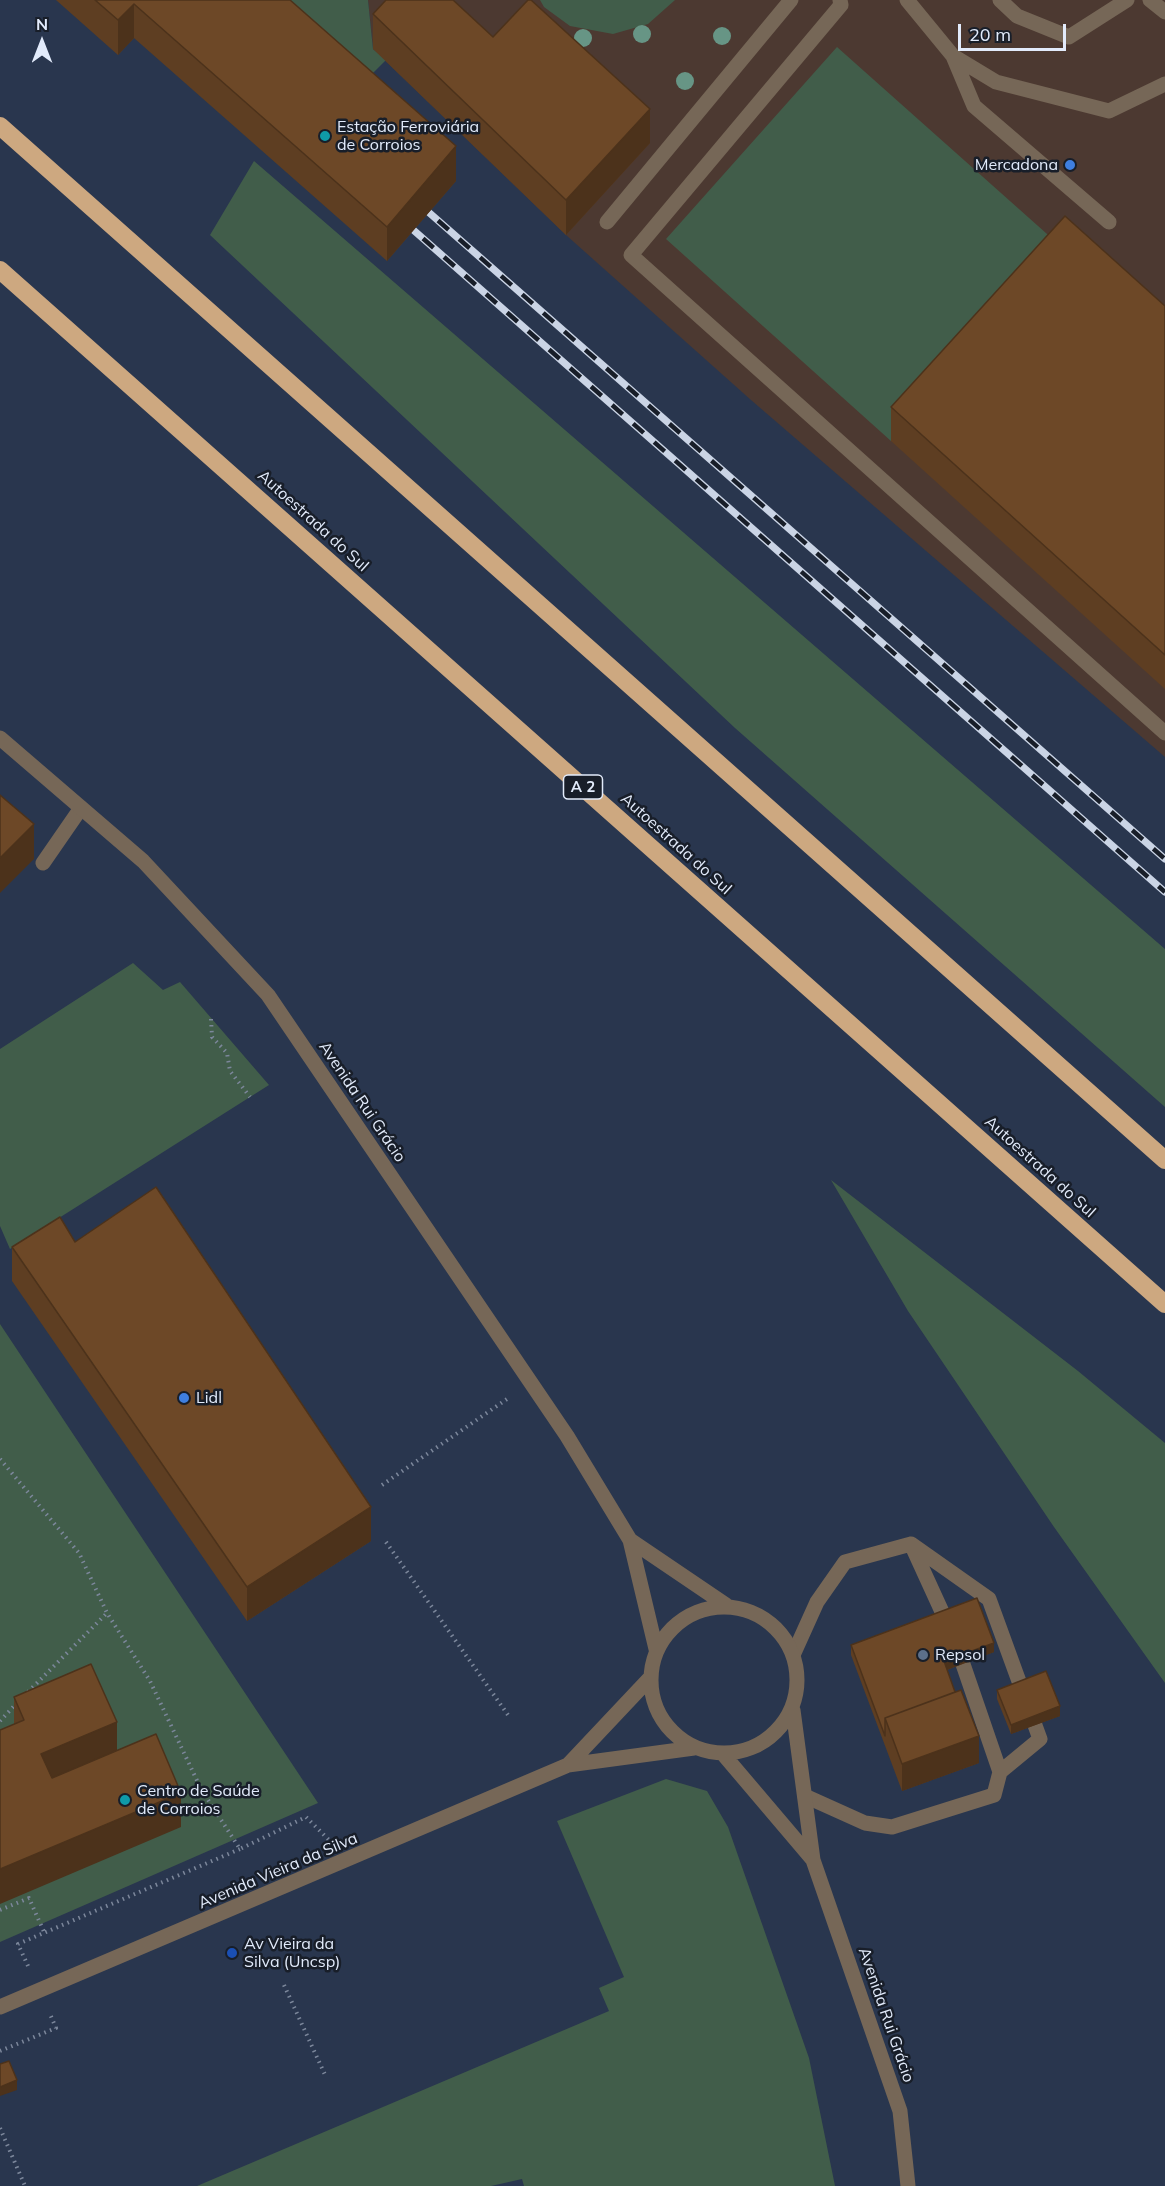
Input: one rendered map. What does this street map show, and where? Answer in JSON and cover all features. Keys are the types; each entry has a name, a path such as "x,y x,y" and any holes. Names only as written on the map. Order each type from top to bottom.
{"highway":[{"path":"0,126 1165,1160"},
{"name":"Autoestrada do Sul","path":"0,270 1165,1304"}],"street":[{"path":"607,222 791,0"},
{"path":"840,0 841,5 631,255 1165,733"},
{"path":"907,0 953,56 974,106 1109,222"},
{"path":"1000,0 1017,16 1070,37 1126,0"},
{"path":"1150,0 1165,12"},
{"path":"953,56 996,82 1109,111 1165,84"},
{"name":"Avenida Rui Grácio","path":"0,738 143,861 268,995 567,1436 630,1540 656,1649"},
{"path":"43,863 81,807"},
{"name":"Avenida Rui Grácio","path":"630,1540 726,1605"},
{"path":"794,1653 817,1602 845,1562 911,1544"},
{"path":"804,1796 865,1823 892,1827 994,1795 1000,1772 954,1638 911,1544"},
{"path":"911,1544 989,1599 1040,1739 1000,1772"},
{"path":"726,1605 755,1612 779,1629 794,1653 799,1682 793,1710 776,1734 751,1749 723,1754 694,1748 670,1731 655,1706 650,1678 656,1649 673,1626 698,1610 726,1605"},
{"name":"Avenida Vieira da Silva","path":"568,1765 650,1678"},
{"name":"Avenida Rui Grácio","path":"793,1710 813,1860 900,2111 908,2186"},
{"name":"Avenida Vieira da Silva","path":"0,2007 568,1765 694,1748"},
{"name":"Avenida Rui Grácio","path":"723,1754 813,1860"}],"path":[{"path":"211,1019 212,1037 227,1053 230,1071 250,1097"},
{"path":"382,1485 498,1406"},
{"path":"0,1459 79,1553 107,1613 150,1681 201,1789 240,1849"},
{"path":"386,1542 508,1714"},
{"path":"0,1721 107,1613"},
{"path":"0,1910 29,1898 44,1932 240,1849 306,1817 349,1860"},
{"path":"284,1985 326,2077"},
{"path":"0,2128 25,2186"}],"shaded area":[{"path":"368,0 1165,0 1165,757 751,400 566,235 373,49"}],"green space":[{"path":"252,0 368,0 373,49 386,60 355,91"},
{"path":"540,0 675,0 648,24 613,34 570,26 544,7"},
{"path":"837,47 1065,250 891,441 666,239"},
{"path":"254,161 1165,949 1165,1107 735,728 210,235"},
{"path":"133,963 163,990 180,982 269,1085 10,1249 0,1226 0,1049"},
{"path":"831,1180 1078,1371 1165,1443 1165,1683 1054,1527 908,1311"},
{"path":"0,1324 318,1803 0,1942"},
{"path":"666,1779 707,1791 728,1827 809,2058 835,2186 524,2186 522,2179 491,2186 197,2186 609,2011 599,1988 624,1977 557,1821"}],"building":[{"name":"Estação Ferroviária de Corroios","path":"95,0 290,0 456,146 387,227 134,4 118,20"},
{"path":"386,0 453,0 493,37 528,0 531,0 650,109 566,200 373,14"},
{"path":"1065,216 1165,306 1165,655 891,407"},
{"path":"0,795 34,824 0,858"},
{"name":"Lidl","path":"156,1187 371,1507 247,1587 12,1247 60,1217 75,1242"},
{"path":"977,1598 994,1643 944,1661 955,1692 885,1718 885,1736 851,1645"},
{"name":"Centro de Saúde de Corroios","path":"91,1664 117,1722 41,1754 52,1778 156,1734 181,1793 0,1869 0,1730 24,1720 14,1697"},
{"path":"1046,1671 1060,1706 1011,1725 997,1690"},
{"path":"961,1690 979,1736 902,1764 885,1718"},
{"path":"9,2061 17,2080 0,2087 0,2064"}],"railway":[{"path":"417,202 1165,859"},
{"path":"402,220 1165,892"}],"place":[{"name":"Estação Ferroviária de Corroios","path":"325,136"},
{"name":"Mercadona","path":"1070,165"},
{"name":"Lidl","path":"184,1398"},
{"name":"Repsol","path":"923,1655"},
{"name":"Centro de Saúde de Corroios","path":"125,1800"},
{"name":"Av Vieira da Silva (Uncsp)","path":"232,1953"}]}
